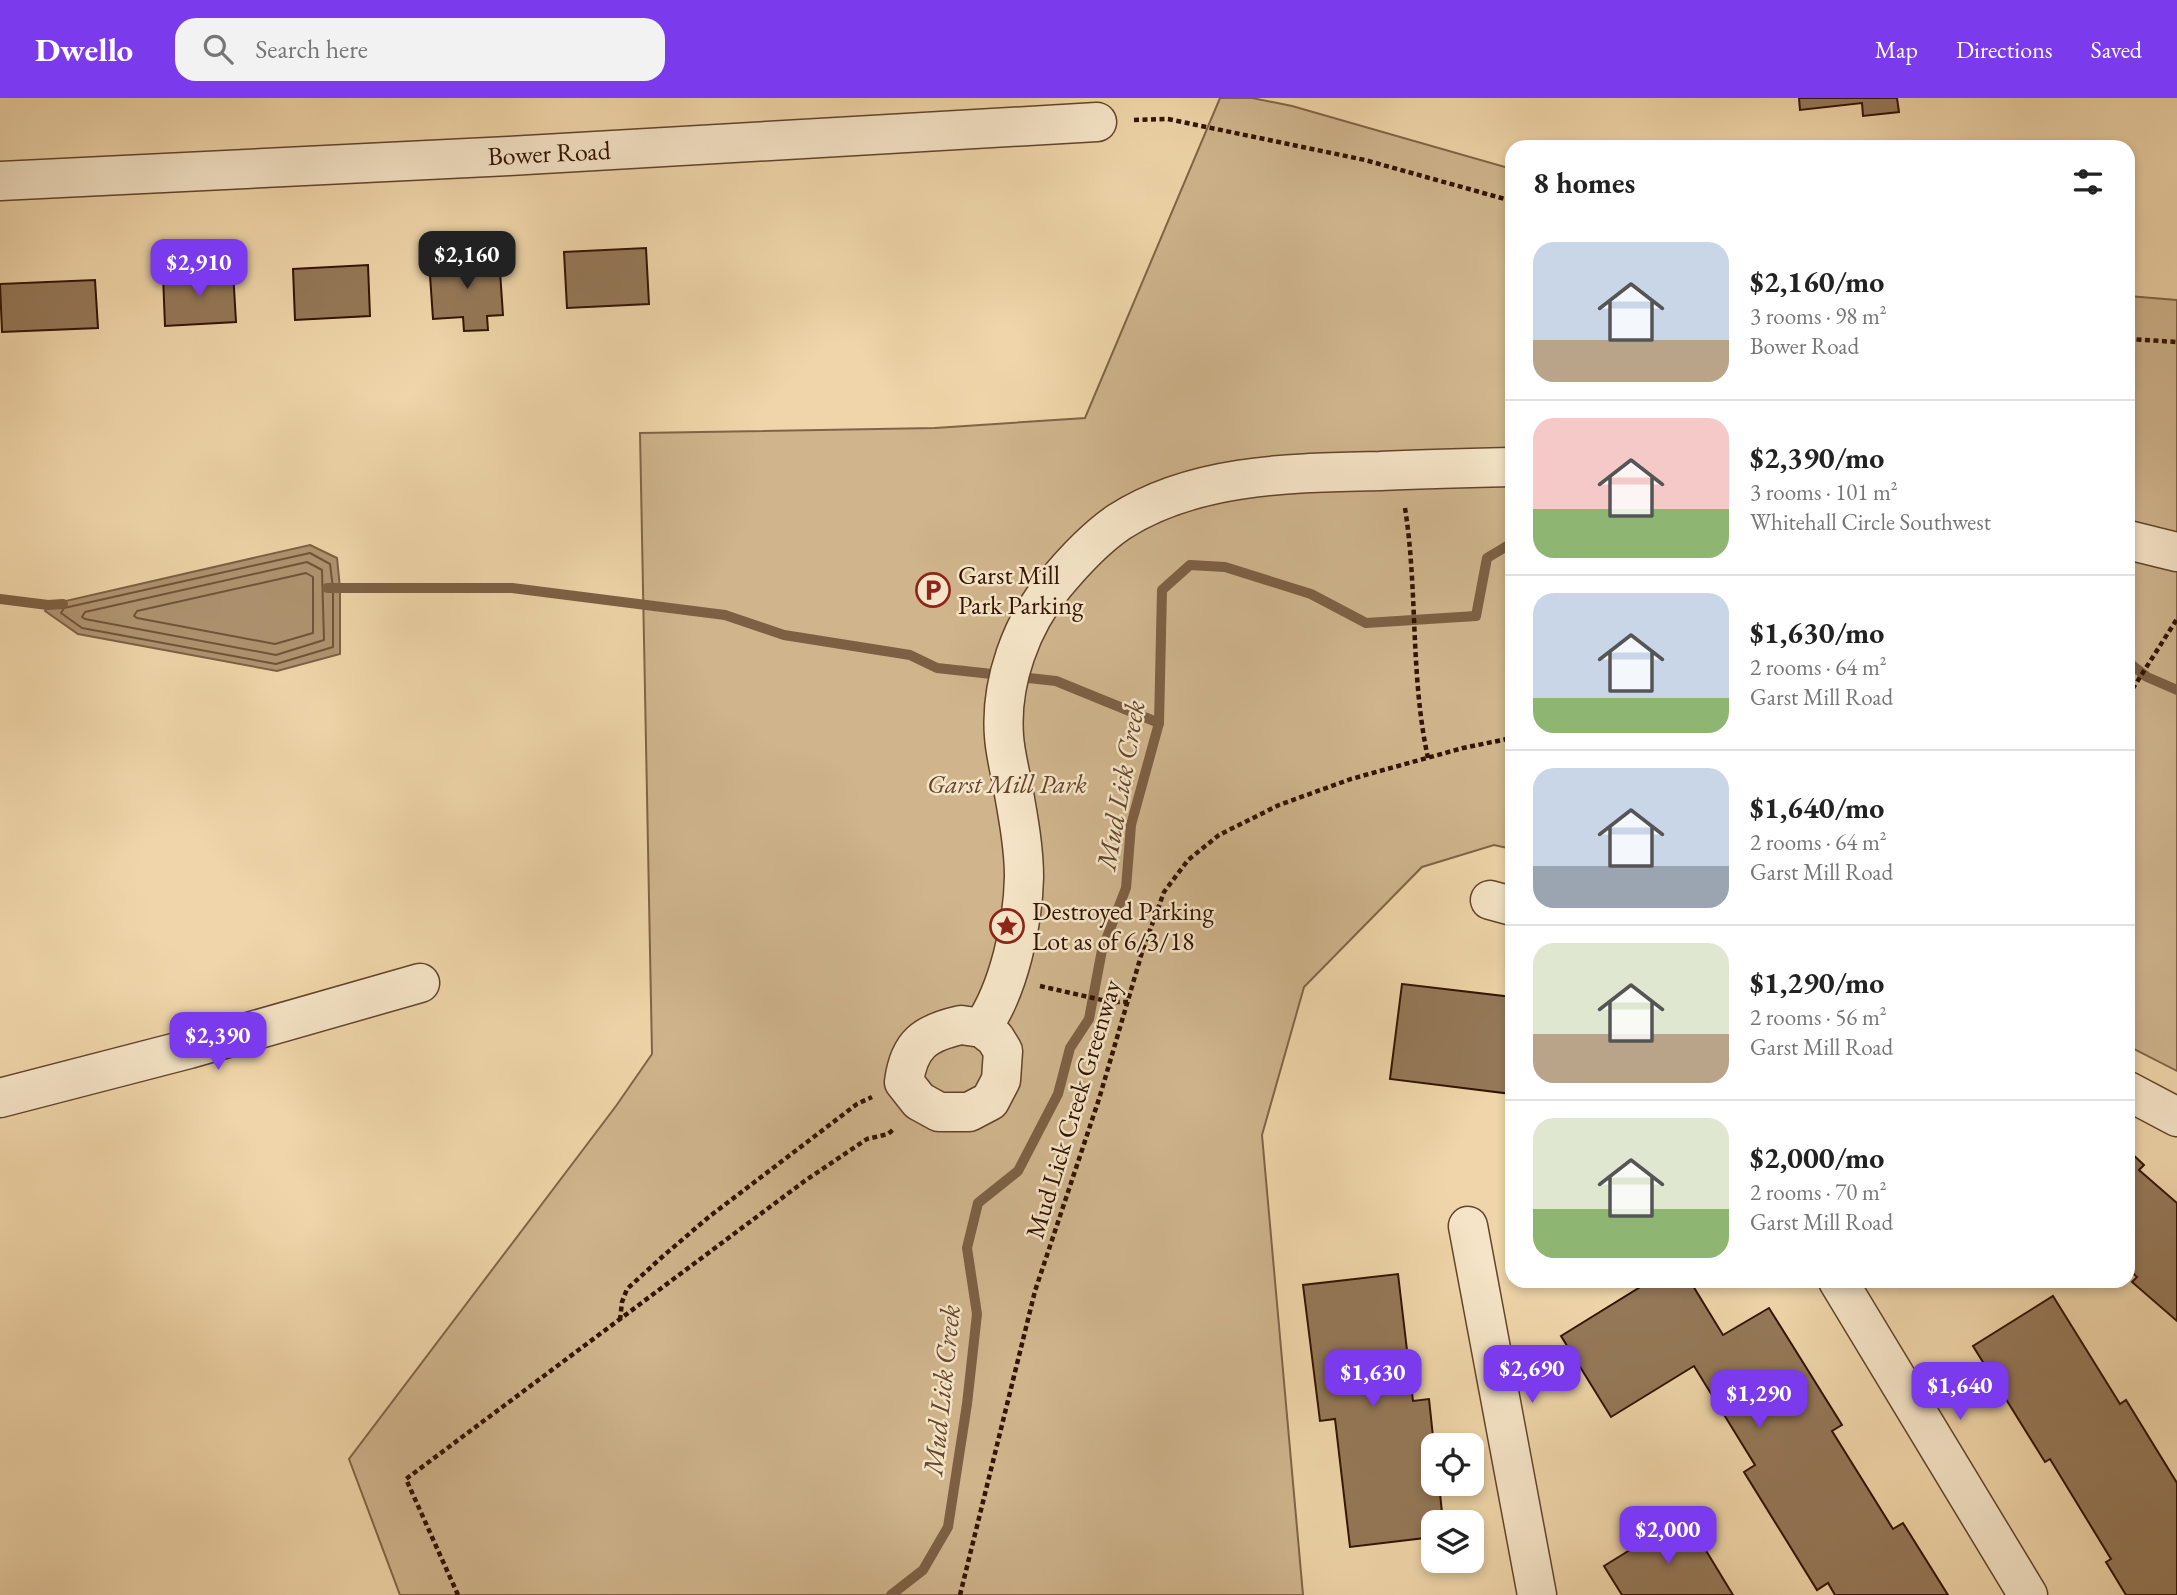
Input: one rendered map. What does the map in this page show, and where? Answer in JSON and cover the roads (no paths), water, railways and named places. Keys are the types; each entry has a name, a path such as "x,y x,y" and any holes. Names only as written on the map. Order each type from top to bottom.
{"street":[{"name":"Bower Road","path":"0,181 509,156 1097,122"},
{"path":"982,1028 1004,987 1021,912 1024,875 1004,737 1004,705 1025,631 1040,602 1084,550 1119,523 1158,501 1203,488 1281,473 1505,467"},
{"path":"2135,542 2177,552"},
{"path":"0,1098 189,1049 420,983"},
{"path":"961,1025 982,1028 995,1038 1003,1051 1001,1080 990,1101 969,1112 939,1112 911,1091 907,1063 917,1046 937,1030 961,1025"},
{"path":"2135,1095 2177,1117"},
{"path":"1468,1226 1537,1595"},
{"path":"1842,1288 2028,1595"}],"water":[{"path":"310,545 337,558 340,654 277,671 78,634 45,611 48,605"}],"waterway":[{"name":"Mud Lick Creek","path":"891,1595 923,1570 948,1527 967,1404 977,1314 967,1248 978,1203 1018,1171 1058,1094 1070,1048 1089,1019 1102,950 1126,888 1131,825 1159,723 1162,590 1190,565 1225,567 1311,594 1366,623 1476,616 1487,558 1505,547"},
{"path":"327,588 512,588 725,615 784,635 910,655 937,668 1056,681 1159,723"},
{"path":"0,599 48,605 63,604"},
{"name":"Mud Lick Creek","path":"2135,668 2147,677 2177,690"}],"place":[{"name":"Garst Mill Park Parking","path":"933,590"},
{"name":"Destroyed Parking Lot as of 6/3/18","path":"1007,926"}],"park label":[{"name":"Garst Mill Park","path":"1007,784"}]}
